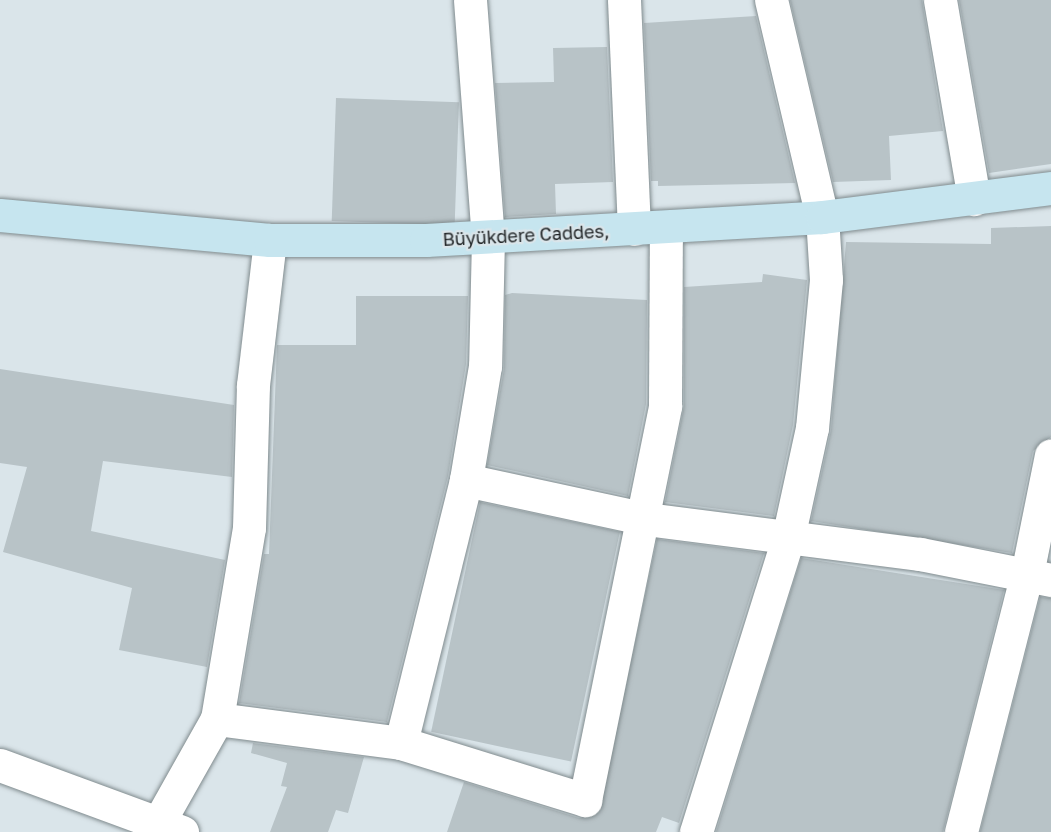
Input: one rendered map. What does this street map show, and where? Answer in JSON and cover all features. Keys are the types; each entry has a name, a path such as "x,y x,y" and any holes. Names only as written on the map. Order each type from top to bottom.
{"street":[{"path":"401,743 466,480 485,366 488,238 470,0"},
{"path":"624,0 634,229"},
{"path":"696,832 788,538 812,428 826,280 822,218 771,0"},
{"path":"940,0 974,200"},
{"name":"Büyükdere Caddes,","path":"0,215 270,240 488,238 822,218 974,200 1051,188"},
{"path":"217,719 401,743 585,801 646,519 666,406 666,227"},
{"path":"0,765 171,826 217,719 249,528 253,384 270,240"},
{"path":"961,832 1039,577 1051,455"},
{"path":"466,480 646,519 788,538 1039,577"}],"building":[{"path":"790,0 922,0 943,131 889,136 891,180 833,182"},
{"path":"959,0 1051,0 1051,164 989,173"},
{"path":"756,16 795,183 658,186 658,181 651,181 644,23"},
{"path":"607,47 613,182 555,184 556,214 505,217 495,83 554,82 553,48"},
{"path":"336,98 459,102 455,225 332,221"},
{"path":"1051,226 1051,437 1033,451 1012,553 811,521 831,430 846,242 991,244 991,228"},
{"path":"763,274 807,280 793,425 774,516 665,502 684,406 684,287 762,282"},
{"path":"512,293 647,300 646,404 628,496 487,465 504,369 505,295"},
{"path":"356,296 468,296 466,364 448,476 387,722 239,703 264,554 269,554 277,345 356,345"},
{"path":"0,369 234,405 232,477 103,461 91,531 225,560 207,667 119,650 132,588 3,552 27,467 0,463"},
{"path":"480,502 620,532 571,762 431,732"},
{"path":"657,539 764,553 679,823 662,817 656,832 447,832 464,782 579,818 599,812"},
{"path":"801,558 1004,590 943,832 716,832"},
{"path":"1040,597 1051,598 1051,832 980,832"},
{"path":"253,743 364,757 348,813 336,810 328,832 270,832 287,787 281,786 287,763 251,753"}]}
